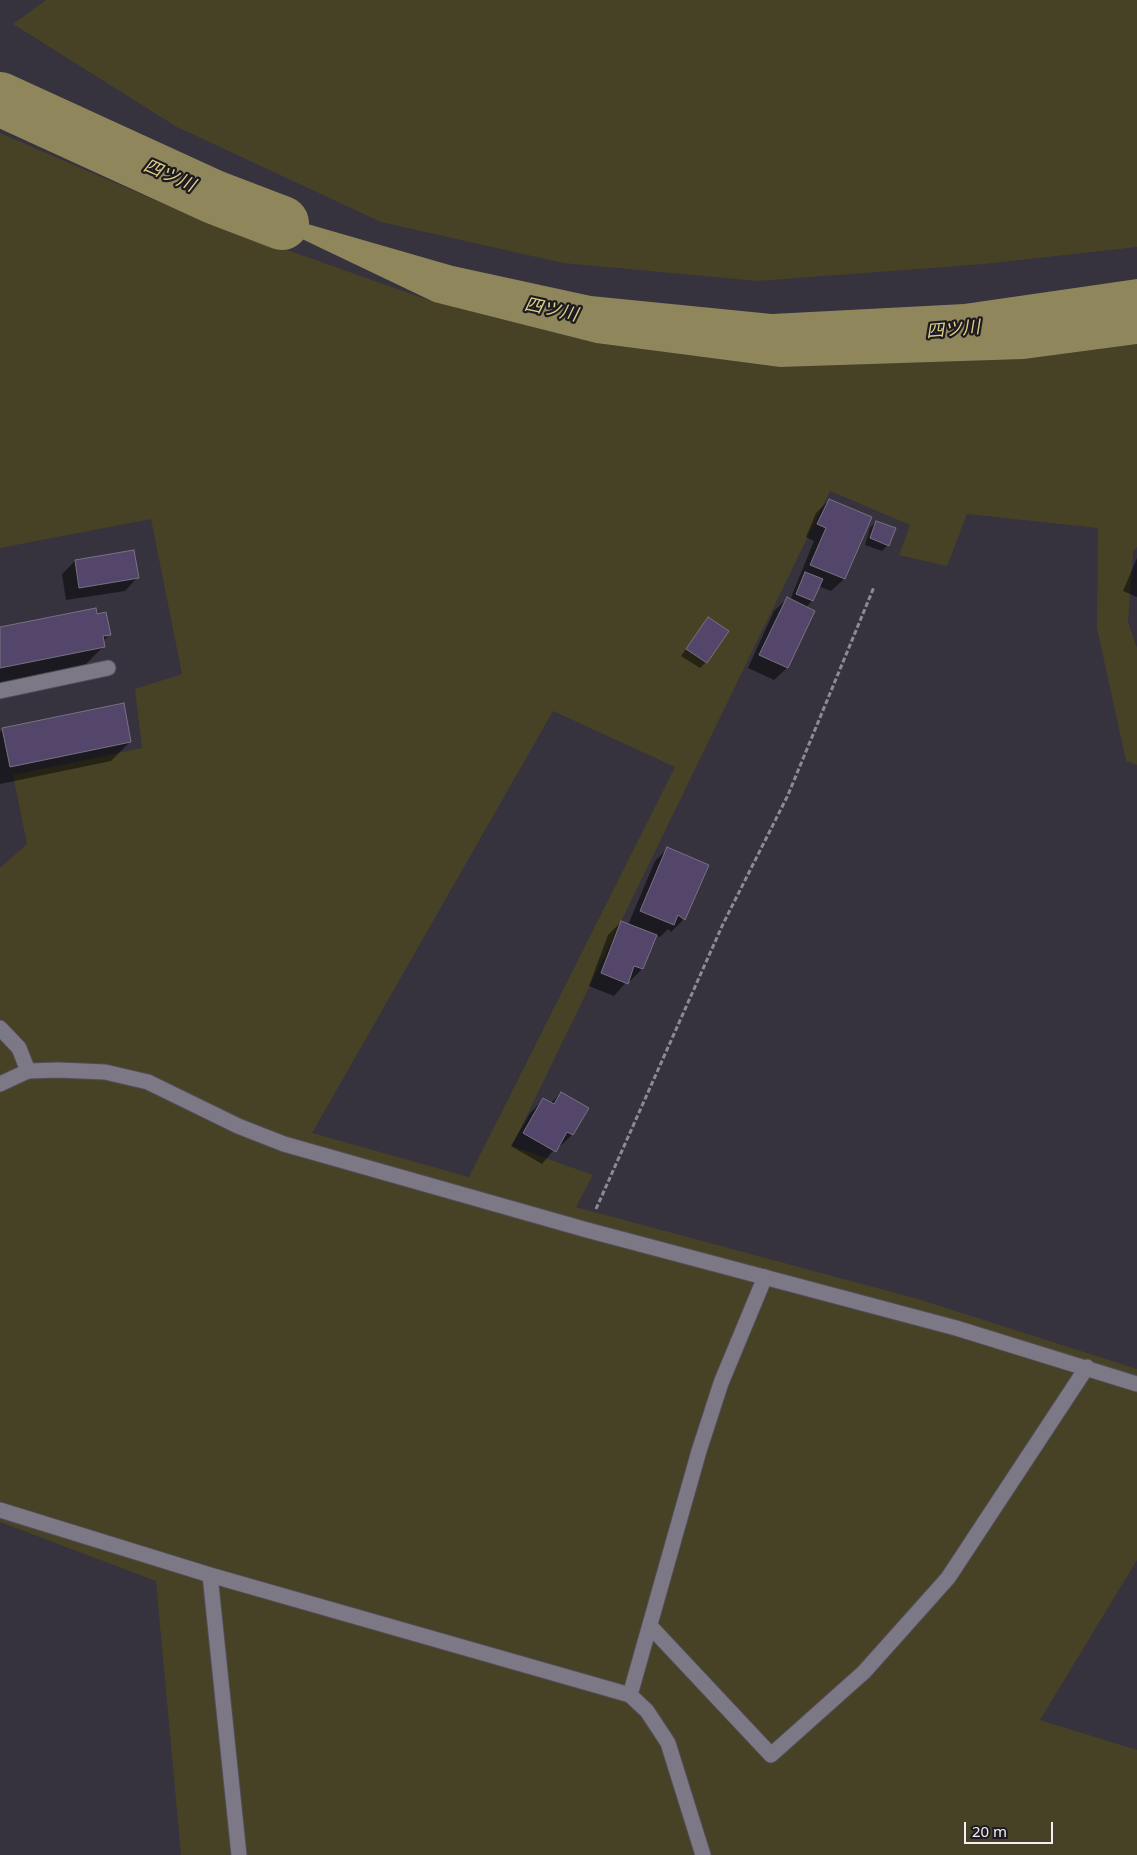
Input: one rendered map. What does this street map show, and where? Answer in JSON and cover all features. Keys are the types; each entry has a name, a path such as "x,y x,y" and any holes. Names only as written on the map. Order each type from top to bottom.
{"street":[{"path":"0,690 108,668"},
{"path":"0,1028 19,1048 28,1071"},
{"path":"0,1084 28,1071 58,1070 105,1072 148,1082 238,1126 284,1144 587,1230 956,1328 1137,1384"},
{"path":"630,1695 699,1451 721,1382 766,1277"},
{"path":"650,1626 771,1755 864,1672 948,1578 1087,1367"},
{"path":"0,1510 210,1575 630,1695 647,1710 668,1743 703,1855"},
{"path":"210,1575 239,1855"}],"path":[{"path":"587,1230 723,924 788,795 874,587"}],"shaded area":[{"path":"46,0 1137,0 1137,247 984,264 758,281 563,263 381,222 177,127 13,24"},
{"path":"0,133 194,217 434,302 596,343 780,367 1024,359 1137,344 1137,547 1133,552 1128,622 1137,648 1137,765 1126,761 1097,628 1098,528 967,514 947,566 899,555 910,525 830,491 512,1146 593,1175 576,1207 918,1299 1137,1369 1137,1560 1040,1720 1137,1750 1137,1855 181,1855 156,1581 0,1522 0,868 27,844 13,775 142,748 135,689 182,674 151,519 0,548","holes":["553,711 675,767 469,1177 312,1133"]}],"water":[{"path":"214,197 453,266 591,296 772,314 964,304 1137,279 1137,344 1024,359 780,367 596,343 434,302"}],"building":[{"path":"829,499 872,517 845,579 810,565 826,528 817,524"},
{"path":"876,521 896,528 889,546 870,538"},
{"path":"134,550 139,578 79,588 75,560"},
{"path":"805,572 823,579 813,601 796,594"},
{"path":"787,597 815,611 788,668 759,655"},
{"path":"96,608 97,614 106,612 111,635 103,636 105,647 0,668 0,627"},
{"path":"708,617 729,631 707,663 686,649"},
{"path":"124,703 131,742 10,767 2,728"},
{"path":"667,847 709,865 685,920 678,915 674,925 640,911"},
{"path":"621,921 657,935 643,969 634,966 628,984 601,973"},
{"path":"561,1092 589,1108 573,1135 567,1132 556,1152 523,1133 543,1098 554,1104"}],"waterway":[{"name":"四ツ川","path":"0,99 214,197 282,223"}]}
